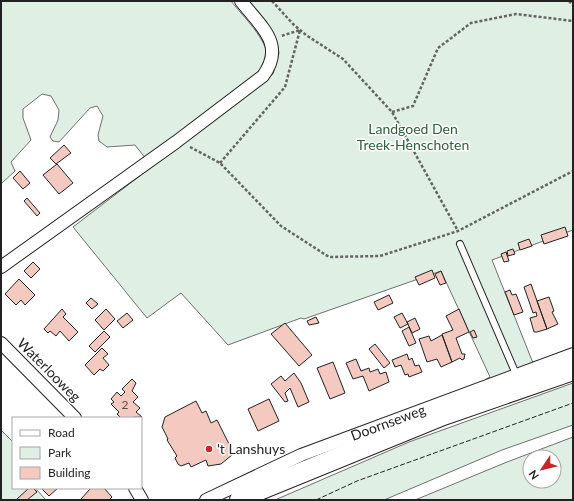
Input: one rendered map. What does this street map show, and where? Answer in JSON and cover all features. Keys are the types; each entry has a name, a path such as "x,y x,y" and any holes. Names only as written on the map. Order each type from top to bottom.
{"main road":[{"name":"Doornseweg","path":"240,500 259,490 443,415 573,370"}],"street":[{"path":"1,267 176,142 262,76 269,67 273,53 271,40 241,1"},
{"name":"Waterlooweg","path":"1,343 74,417"},
{"name":"Doornseweg","path":"206,500 301,455 573,354"},
{"path":"136,489 142,500"}],"lane":[{"path":"460,244 516,374"}],"path":[{"path":"272,1 300,30 343,59 392,112 458,231"},
{"path":"569,1 573,5"},
{"path":"392,112 413,106 438,48 471,23 516,14 573,22"},
{"path":"271,40 300,30"},
{"path":"220,164 285,87 300,30"},
{"path":"176,142 193,148 220,164 281,226 329,257 380,256 458,231 573,171"}],"green space":[{"path":"1,1 231,1 259,36 267,52 268,60 257,73 146,159 135,145 107,147 99,141 98,135 103,116 97,106 90,108 59,142 53,141 50,137 58,120 59,110 51,96 42,94 23,109 23,118 31,140 11,162 15,171 1,184"},
{"name":"Landgoed Den Treek-Henschoten","path":"249,1 573,1 573,230 492,260 533,363 489,387 486,379 490,377 441,271 304,319 301,318 228,345 181,293 147,318 73,227 273,74 279,53 276,40"},
{"path":"573,383 573,425 502,450 384,500 275,500 409,442"},
{"path":"1,430 12,441 12,489 36,489 46,500 1,500"},
{"path":"573,437 573,500 415,500 522,456 522,489 562,489 562,449 541,449"}],"building":[{"path":"64,145 71,153 56,164 50,158"},
{"path":"57,164 73,183 59,194 43,175"},
{"path":"20,171 30,183 23,189 13,178"},
{"path":"27,198 40,213 37,216 24,201"},
{"path":"565,227 568,236 544,244 541,235"},
{"path":"529,239 532,246 520,250 518,243"},
{"path":"513,249 515,254 508,256 507,251"},
{"path":"506,252 509,261 504,262 501,254"},
{"path":"33,262 40,269 31,278 24,271"},
{"path":"432,270 435,278 419,285 415,277"},
{"path":"441,271 446,283 440,285 435,274"},
{"path":"19,279 35,295 25,305 21,300 16,305 5,294"},
{"path":"531,284 547,329 537,332 534,332 530,318 537,316 536,312 533,313 524,287"},
{"path":"510,290 512,295 516,294 523,312 514,315 505,292"},
{"path":"389,295 393,303 378,310 374,302"},
{"path":"549,297 554,311 552,312 558,324 547,329 537,301"},
{"path":"91,298 98,304 92,309 86,303"},
{"path":"62,309 66,314 63,317 78,332 69,341 60,331 56,336 50,331 48,333 44,329"},
{"path":"106,309 115,319 104,330 95,320"},
{"path":"459,309 469,332 456,338 462,354 465,354 464,359 462,360 460,358 452,362 442,334 453,330 446,316"},
{"path":"127,313 133,320 123,328 117,321"},
{"path":"402,313 408,324 400,328 394,317"},
{"path":"316,317 319,323 309,325 307,321"},
{"path":"415,318 420,329 412,333 407,322"},
{"path":"285,323 312,355 299,366 271,334"},
{"path":"409,327 416,343 409,346 402,331"},
{"path":"474,330 477,337 473,338 470,332"},
{"path":"104,331 110,337 95,352 89,346"},
{"path":"442,335 452,362 441,367 437,359 427,362 419,339 429,336 431,341"},
{"path":"375,344 390,363 384,368 369,349"},
{"path":"102,348 108,354 103,358 109,365 103,371 100,369 94,375 85,365"},
{"path":"407,354 409,360 412,358 415,366 419,365 422,372 409,377 408,374 405,375 401,365 395,367 392,360"},
{"path":"356,359 361,371 369,368 370,372 378,369 380,374 386,372 389,382 369,391 363,376 353,379 346,363"},
{"path":"333,362 345,393 330,399 317,368"},
{"path":"294,373 301,383 309,402 298,407 290,388 285,393 288,401 285,402 271,384 281,376 285,381"},
{"path":"132,379 136,383 132,391 138,397 133,402 140,408 136,412 142,417 120,417 117,414 119,412 111,404 114,402 111,399 117,392 121,396 125,392 122,389"},
{"path":"269,399 279,421 258,431 248,409"},
{"path":"196,401 202,413 206,411 211,423 217,420 231,448 229,449 232,455 221,464 208,466 206,460 191,467 189,463 181,466 178,464 175,458 177,456 167,440 168,439 162,427 165,417"},
{"path":"28,489 34,489 37,492 27,500 17,499"},
{"path":"42,489 57,489 49,496"},
{"path":"90,489 105,489 112,497 109,500 81,499"}],"fence":[{"path":"316,500 357,481 573,403"}],"place":[{"name":"'t Lanshuys","path":"209,449"}]}
